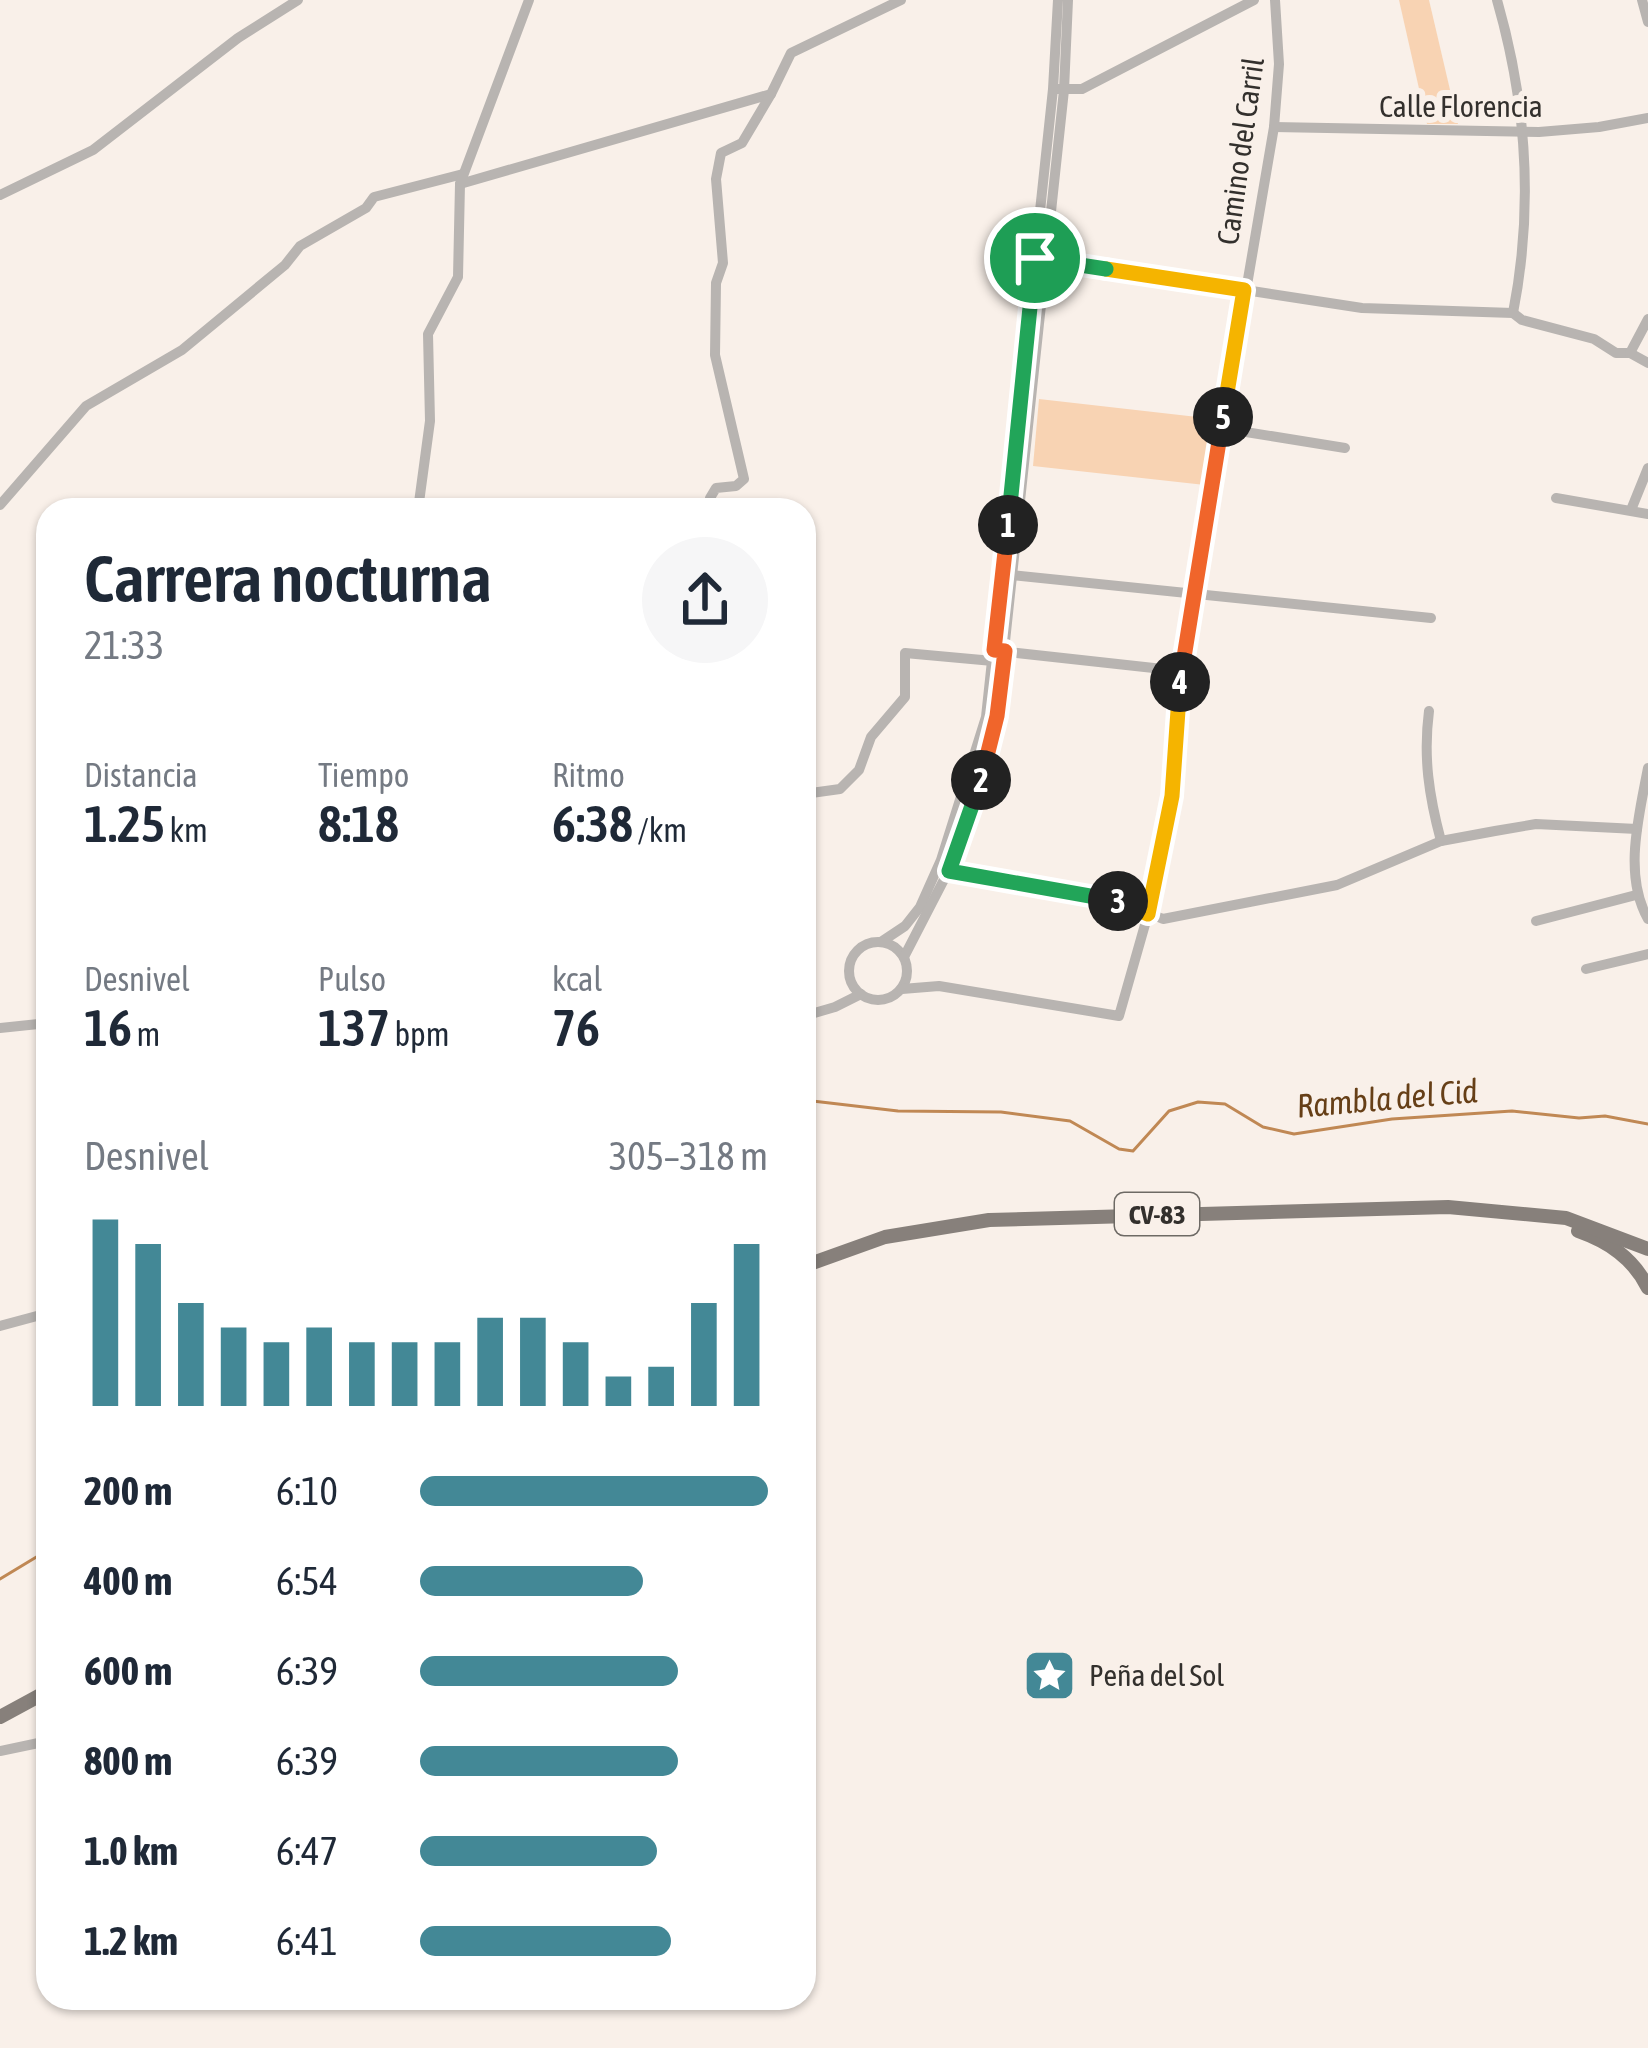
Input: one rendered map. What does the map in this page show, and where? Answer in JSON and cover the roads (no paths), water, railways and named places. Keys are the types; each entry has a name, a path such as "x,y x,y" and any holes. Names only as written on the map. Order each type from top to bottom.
{"main road":[{"name":"CV-83","path":"816,1262 886,1237 989,1220 1403,1208 1516,1212 1566,1219 1648,1250"},
{"name":"CV-83","path":"1516,1212 1607,1242 1628,1259 1648,1288"},
{"path":"0,1717 36,1698"}],"street":[{"path":"0,195 93,150 238,38 298,0"},
{"path":"420,498 430,422 428,334 458,277 461,179 529,0"},
{"path":"710,498 716,488 736,486 744,479 715,355 716,283 723,263 716,179 721,153 742,143 790,53 901,0"},
{"path":"1058,0 1058,90"},
{"path":"902,988 906,963 988,752 997,716 997,654 1068,0"},
{"path":"1058,90 1082,89 1254,0"},
{"name":"Camino del Carril","path":"939,986 1119,1016 1148,914 1172,796 1181,671 1274,127 1279,64 1275,0"},
{"path":"1497,0 1526,132 1513,313"},
{"path":"1642,0 1648,22"},
{"path":"0,505 86,406 182,350 284,265 300,245 366,208 374,197 461,179 771,94"},
{"name":"Calle Florencia","path":"1274,127 1526,132 1599,128 1648,118"},
{"path":"1041,259 1362,308 1513,313 1522,320 1594,339 1616,353 1630,353 1648,363"},
{"path":"1630,353 1648,319"},
{"path":"1221,428 1345,448"},
{"path":"1631,510 1648,468"},
{"path":"1556,498 1648,514"},
{"path":"1008,575 1431,618"},
{"path":"816,792 840,789 859,770 872,737 904,697 905,653 997,654 1181,671"},
{"path":"1429,711 1425,742 1428,793 1441,841"},
{"path":"1648,768 1636,830 1636,895 1648,920"},
{"path":"943,870 1122,902 1163,919 1336,885 1441,841 1536,824 1636,830"},
{"path":"857,990 851,961 858,950 905,926 943,870"},
{"path":"1536,922 1636,895"},
{"path":"881,942 895,947 916,978 939,986"},
{"path":"1586,969 1648,954"},
{"path":"857,990 887,999 902,988 939,986"},
{"path":"816,1013 836,1007 857,990"},
{"path":"0,1028 36,1024"},
{"path":"0,1326 36,1316"},
{"path":"0,1751 36,1744"}],"waterway":[{"name":"Rambla del Cid","path":"816,1101 898,1111 1001,1112 1070,1121 1119,1149 1133,1151 1169,1111 1198,1102 1225,1104 1263,1127 1294,1134 1392,1119 1512,1111 1605,1116 1648,1124"},
{"name":"Rambla del Cid","path":"0,1579 36,1557"}],"place":[{"name":"Peña del Sol","path":"1050,1675"}]}
